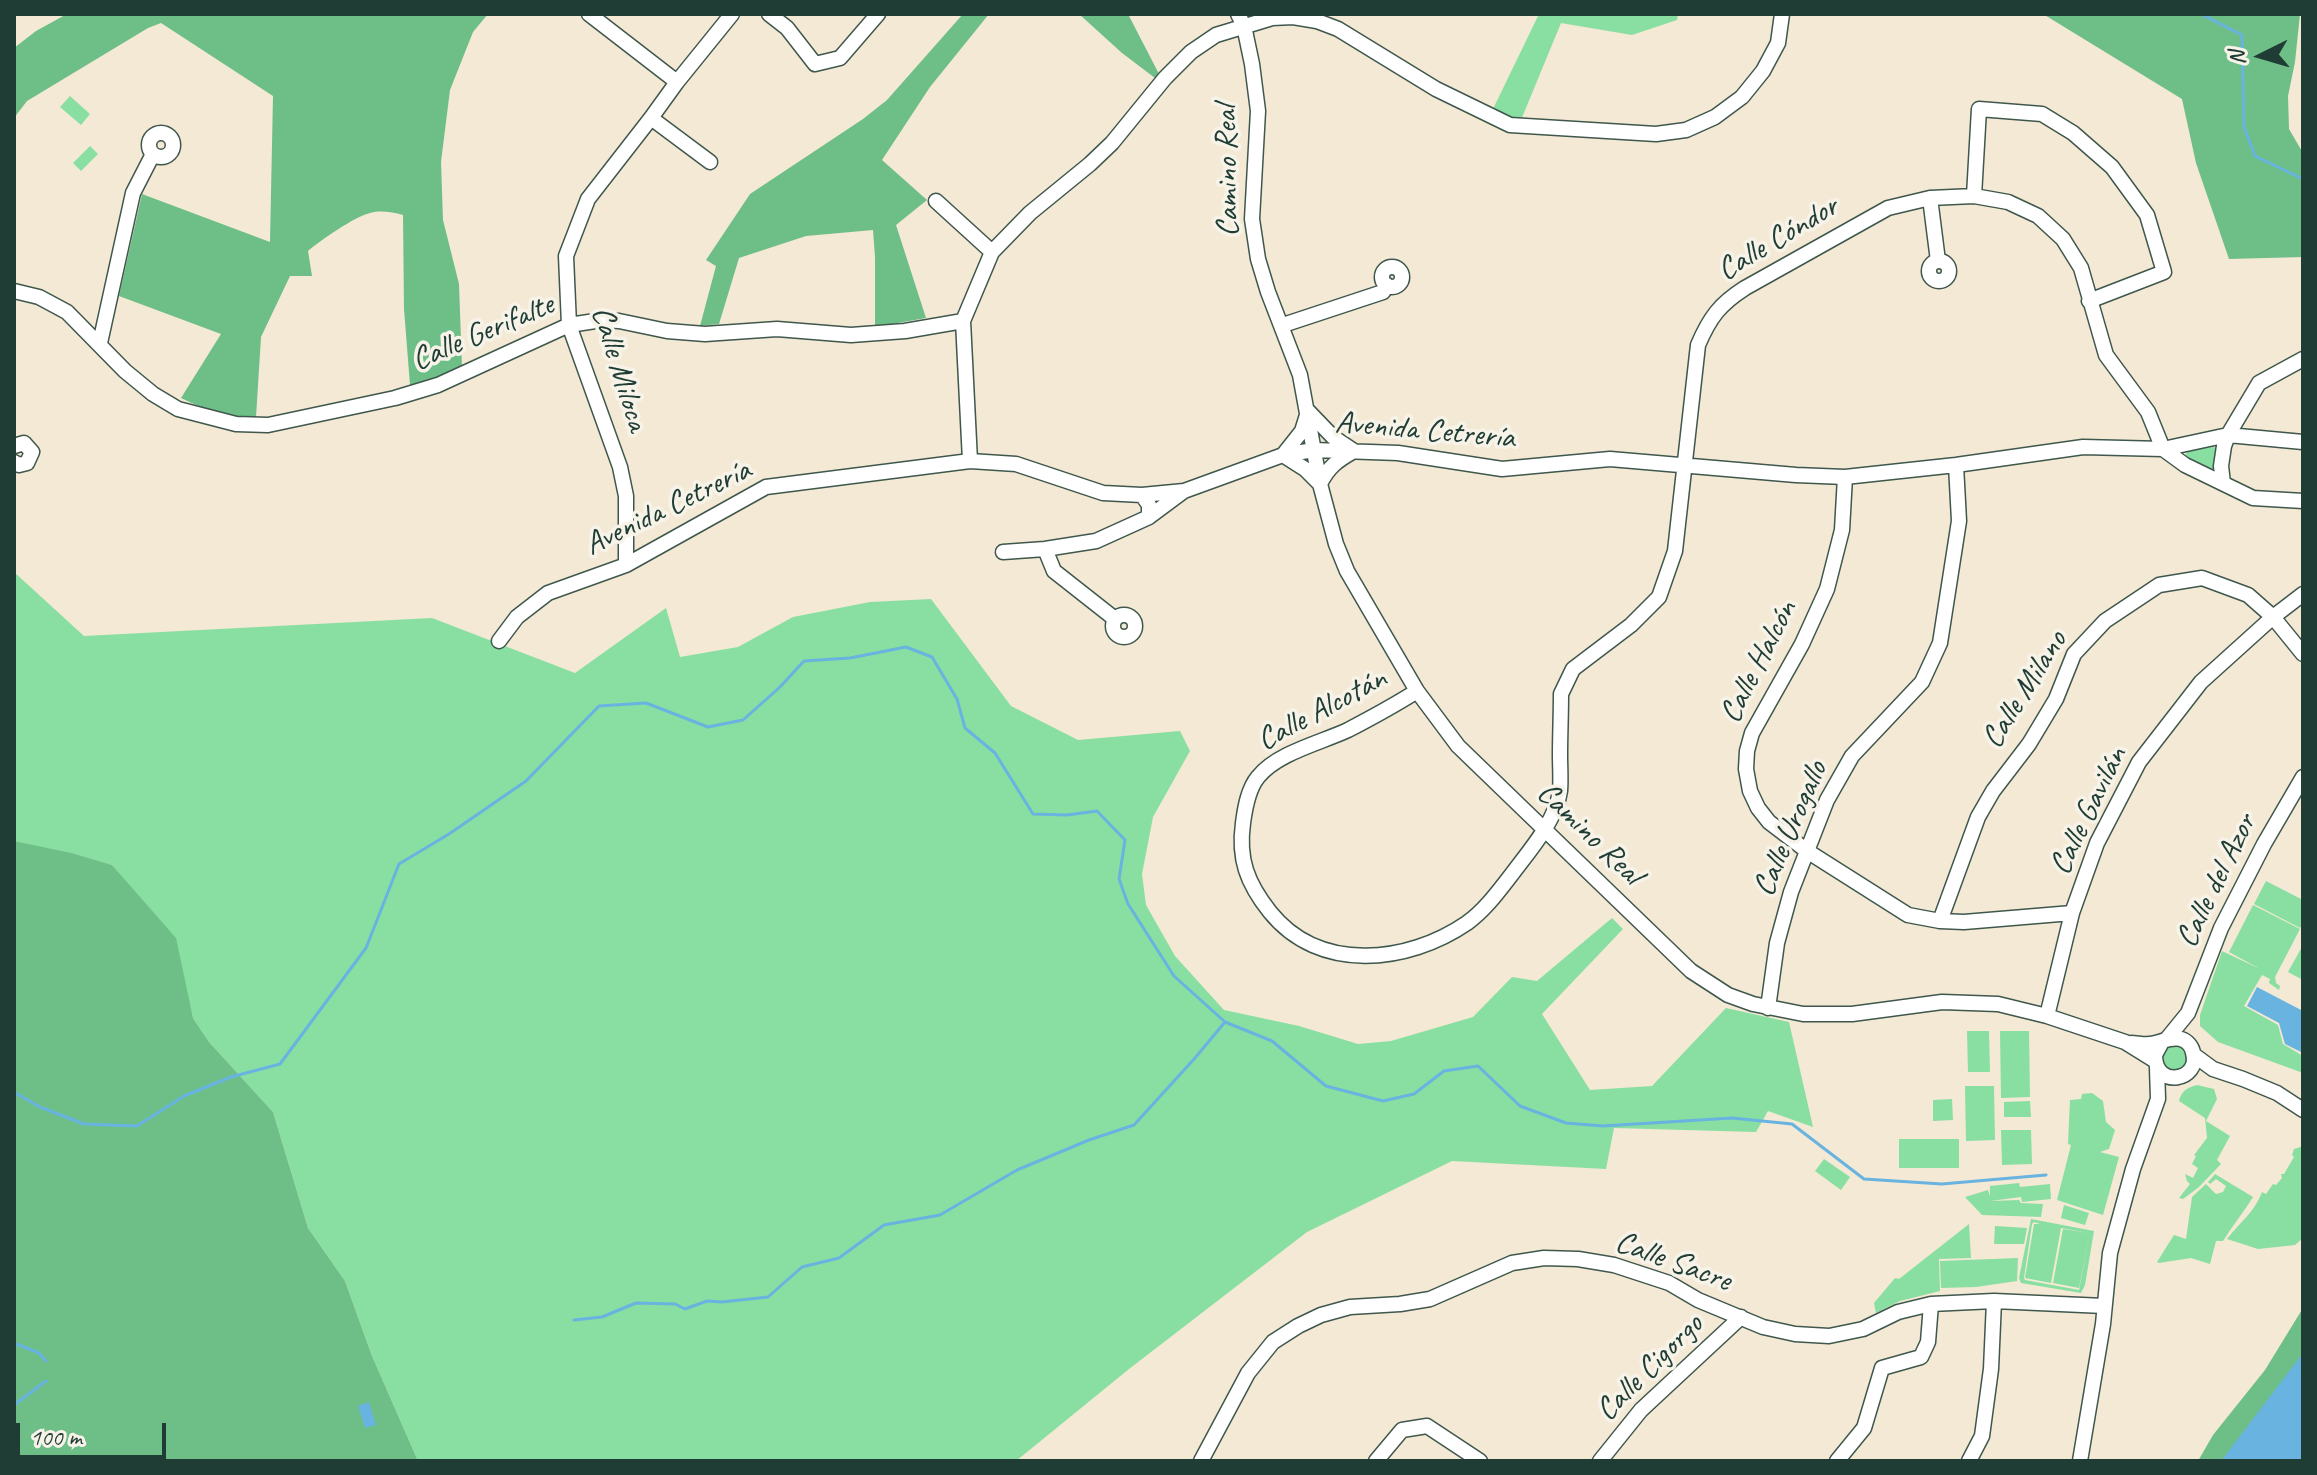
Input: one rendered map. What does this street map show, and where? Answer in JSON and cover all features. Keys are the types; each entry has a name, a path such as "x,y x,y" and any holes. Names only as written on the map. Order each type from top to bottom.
{"street":[{"path":"589,14 677,82"},
{"name":"Calle Miloca","path":"626,565 626,496 620,467 569,325 566,256 588,199 732,14"},
{"path":"769,14 787,28 815,64 840,58 878,14"},
{"path":"970,461 963,321 992,252 1030,213 1112,143 1165,78 1191,52 1241,20 1293,17 1338,29 1436,89 1510,125 1656,134 1686,130 1715,117 1742,97 1763,71 1778,43 1782,14"},
{"name":"Camino Real","path":"1241,20 1252,64 1258,111 1252,219 1258,259 1300,375 1320,484 1336,544 1347,571 1417,691 1458,746 1691,971 1728,995 1768,1008 1803,1014 1838,1015 1942,1002 1998,1004 2047,1016 2125,1042 2148,1045 2164,1041"},
{"path":"1974,196 1979,109 2042,114 2073,133 2112,167 2147,215 2164,272 2089,301"},
{"path":"651,118 710,162"},
{"path":"100,343 133,193 153,154"},
{"name":"Calle Cóndor","path":"1544,831 1560,793 1561,694 1573,669 1631,625 1659,597 1675,551 1698,345 1707,324 1724,302 1888,208 1930,198 1974,196 2008,202 2038,216 2063,239 2081,268 2106,355 2148,412 2163,449"},
{"path":"1930,198 1938,261"},
{"path":"936,201 992,252"},
{"path":"1283,325 1383,292 1387,285"},
{"name":"Calle Gerifalte","path":"14,291 39,297 67,312 125,371 178,409 236,424 268,425 395,398 438,385 569,325 602,320 705,334 777,329 851,335 905,331 963,321"},
{"path":"2223,483 2222,461 2228,435 2259,383 2303,359"},
{"path":"1308,411 1333,437 1354,451 1325,472 1320,484 1305,469 1283,455 1302,431 1308,411"},
{"name":"Avenida Cetrería","path":"499,641 517,617 548,593 626,565 766,487 970,461 1016,464 1103,493 1142,495 1184,491 1283,455 1314,450 1398,453 1502,469 1610,459 1845,477 2083,447 2163,449 2228,435 2303,442"},
{"path":"14,446 24,443 32,452 27,463 19,465 14,462"},
{"path":"2163,449 2185,465 2253,498 2303,501"},
{"name":"Calle Urogallo","path":"1768,1008 1777,943 1791,892 1827,800 1852,756 1922,682 1940,643 1959,521 1956,465"},
{"name":"Calle Halcón","path":"1845,477 1842,530 1827,589 1802,644 1752,733 1747,751 1750,791 1758,808 1769,822 1807,851 1908,915 1964,922 2072,913"},
{"path":"1003,552 1096,541 1149,517 1184,491"},
{"path":"1142,495 1149,505 1149,517"},
{"path":"1045,549 1054,571 1115,619"},
{"name":"Calle Milano","path":"1940,921 1978,817 2056,699 2074,654 2105,621 2159,585 2202,578 2248,595 2273,617 2303,654"},
{"name":"Calle Gavilán","path":"2047,1016 2072,913 2097,843 2139,762 2201,682 2303,594"},
{"name":"Calle Alcotán","path":"1417,691 1349,729 1276,761 1257,778 1245,805 1241,838 1243,865 1259,898 1279,923 1305,942 1332,954 1379,956 1405,952 1447,936 1470,921 1493,899 1544,831"},
{"name":"Calle del Azor","path":"2164,1041 2188,1013 2221,928 2303,777"},
{"name":"Calle del Azor","path":"2188,1013 2191,1049"},
{"path":"2080,1461 2110,1253 2133,1169 2158,1099 2156,1050 2164,1041 2177,1038 2213,1069 2277,1093 2303,1110"},
{"name":"Camino Real","path":"2125,1042 2156,1064"},
{"path":"2158,1099 2193,1064 2191,1049"},
{"path":"2156,1064 2166,1076 2213,1069"},
{"name":"Calle Sacre","path":"1201,1461 1248,1373 1273,1342 1298,1326 1321,1315 1350,1307 1430,1299 1512,1263 1544,1258 1614,1265 1669,1283 1698,1300 1763,1327 1795,1334 1829,1336 1863,1329 1898,1312 1931,1304 1994,1301 2104,1306"},
{"path":"1969,1461 1982,1436 1991,1369 1994,1301"},
{"path":"1837,1461 1864,1428 1882,1368 1921,1357 1928,1342 1931,1304"},
{"name":"Calle Cigorgo","path":"1600,1461 1641,1410 1741,1317"},
{"path":"1376,1461 1402,1430 1427,1426 1480,1461"}],"green space":[{"path":"67,14 488,14 473,32 450,90 441,162 443,220 459,284 462,368 439,379 410,385 404,309 403,215 378,212 363,215 308,251 312,276 290,276 261,337 256,417 217,412 181,398 221,334 119,296 142,194 270,242 273,96 161,23 27,101 14,118 14,48 36,31"},
{"path":"963,14 989,14 930,87 882,160 927,200 896,225 926,318 875,327 873,230 806,236 739,258 719,324 700,326 716,266 706,260 750,194 887,100"},
{"path":"1079,14 1128,14 1159,74 1155,78"},
{"path":"1539,14 1678,14 1677,20 1632,35 1561,23 1521,120 1492,111"},
{"path":"2043,14 2300,14 2288,96 2289,129 2303,153 2303,257 2229,259 2196,163 2182,99"},
{"path":"70,96 90,114 81,125 60,107"},
{"path":"90,146 98,154 81,171 73,163"},
{"path":"2214,447 2214,469 2186,457 2190,450"},
{"path":"14,572 84,636 432,618 575,673 666,608 680,657 738,647 793,617 870,602 931,599 1011,706 1078,740 1180,731 1190,751 1153,817 1142,874 1146,905 1175,956 1224,1010 1299,1026 1358,1044 1391,1041 1473,1017 1512,977 1537,981 1612,918 1623,929 1542,1014 1590,1090 1652,1086 1726,1008 1789,1022 1813,1127 1768,1111 1756,1132 1614,1128 1606,1169 1452,1161 1307,1232 1129,1369 1016,1461 418,1461 372,1356 345,1281 308,1228 273,1112 209,1042 193,1018 185,988 134,892 112,865 14,841"},
{"path":"14,841 112,865 176,938 193,1018 209,1042 273,1112 308,1228 345,1281 372,1356 418,1461 14,1461"},
{"path":"2266,881 2303,900 2300,928 2254,904"},
{"path":"2253,905 2300,929 2275,977 2279,990 2262,975 2244,1006 2278,1025 2283,1044 2303,1056 2303,1073 2218,1042 2200,1026 2200,1015 2222,951 2260,969 2229,952"},
{"path":"2303,945 2303,980 2288,972"},
{"path":"1967,1031 1989,1031 1990,1072 1968,1072"},
{"path":"2000,1031 2029,1031 2030,1097 2001,1098"},
{"path":"2174,1044 2184,1048 2188,1058 2184,1068 2174,1072 2164,1068 2160,1058 2164,1048"},
{"path":"2197,1085 2214,1089 2217,1099 2206,1121 2230,1136 2217,1160 2221,1164 2183,1199 2179,1198 2190,1184 2185,1174 2193,1178 2198,1168 2192,1164 2194,1155 2207,1138 2205,1118 2179,1101 2185,1090"},
{"path":"1965,1086 1994,1086 1995,1140 1966,1141"},
{"path":"2092,1093 2103,1101 2106,1122 2115,1130 2109,1149 2100,1152 2119,1157 2103,1215 2057,1200 2071,1145 2068,1144 2070,1100"},
{"path":"1952,1099 1953,1120 1933,1121 1933,1100"},
{"path":"2030,1101 2031,1117 2004,1117 2004,1102"},
{"path":"2001,1130 2031,1130 2032,1164 2002,1165"},
{"path":"1899,1139 1959,1139 1959,1168 1899,1168"},
{"path":"2303,1146 2303,1238 2295,1245 2258,1249 2227,1239 2251,1211 2262,1192 2266,1194 2282,1178 2281,1174 2294,1157 2294,1149"},
{"path":"1824,1159 1850,1177 1841,1190 1815,1171"},
{"path":"2215,1174 2253,1197 2223,1241 2216,1241 2210,1264 2191,1258 2157,1262 2174,1235 2186,1239 2192,1197 2206,1184 2216,1194 2223,1192 2226,1186 2216,1179 2210,1184 2208,1182"},
{"path":"2019,1183 2020,1187 2050,1184 2051,1199 2022,1202 2021,1197 1990,1201 2019,1200 2021,1203 2043,1204 2041,1217 1982,1215 1965,1197 1988,1190 1990,1196 1990,1186"},
{"path":"2064,1205 2089,1213 2085,1225 2061,1218"},
{"path":"2031,1219 2094,1231 2081,1293 2021,1283 2019,1278","holes":["2034,1222 2040,1224 2034,1224 2025,1278 2051,1283 2061,1228 2089,1233 2063,1229 2053,1283 2079,1288 2089,1236 2079,1290 2025,1280 2024,1278 2032,1224"]},
{"path":"1969,1224 1971,1258 1939,1259 1940,1291 1900,1301 1876,1313 1874,1303 1895,1278 1899,1279"},
{"path":"1995,1226 2027,1228 2024,1244 1994,1244"},
{"path":"2018,1258 2017,1281 1941,1288 1940,1261"},
{"path":"2303,1308 2303,1461 2198,1461 2213,1435 2265,1370"}],"water":[{"path":"2257,987 2303,1011 2303,1053 2285,1044 2279,1023 2247,1006"},
{"path":"2303,1353 2303,1457 2299,1461 2221,1461"},
{"path":"369,1402 376,1425 365,1428 358,1406"}],"waterway":[{"path":"2201,14 2242,35 2244,127 2255,156 2303,179"},
{"path":"14,1092 40,1107 84,1124 137,1126 184,1096 231,1077 280,1064 366,948 399,864 526,781 599,706 646,703 708,727 743,720 804,661 850,658 906,647 932,657 957,699 965,728 995,753 1033,814 1067,815 1097,811 1125,840 1119,879 1128,904 1174,976 1225,1022 1272,1041 1326,1086 1383,1101 1414,1094 1444,1071 1478,1066 1520,1106 1566,1123 1603,1126 1732,1118 1792,1124 1864,1179 1942,1184 2046,1175"},
{"path":"574,1320 602,1317 636,1303 675,1304 685,1309 707,1301 768,1297 802,1267 839,1258 884,1225 940,1215 1017,1170 1134,1125 1225,1022"},
{"path":"14,1343 39,1353 46,1361"},
{"path":"14,1405 46,1381"}]}
